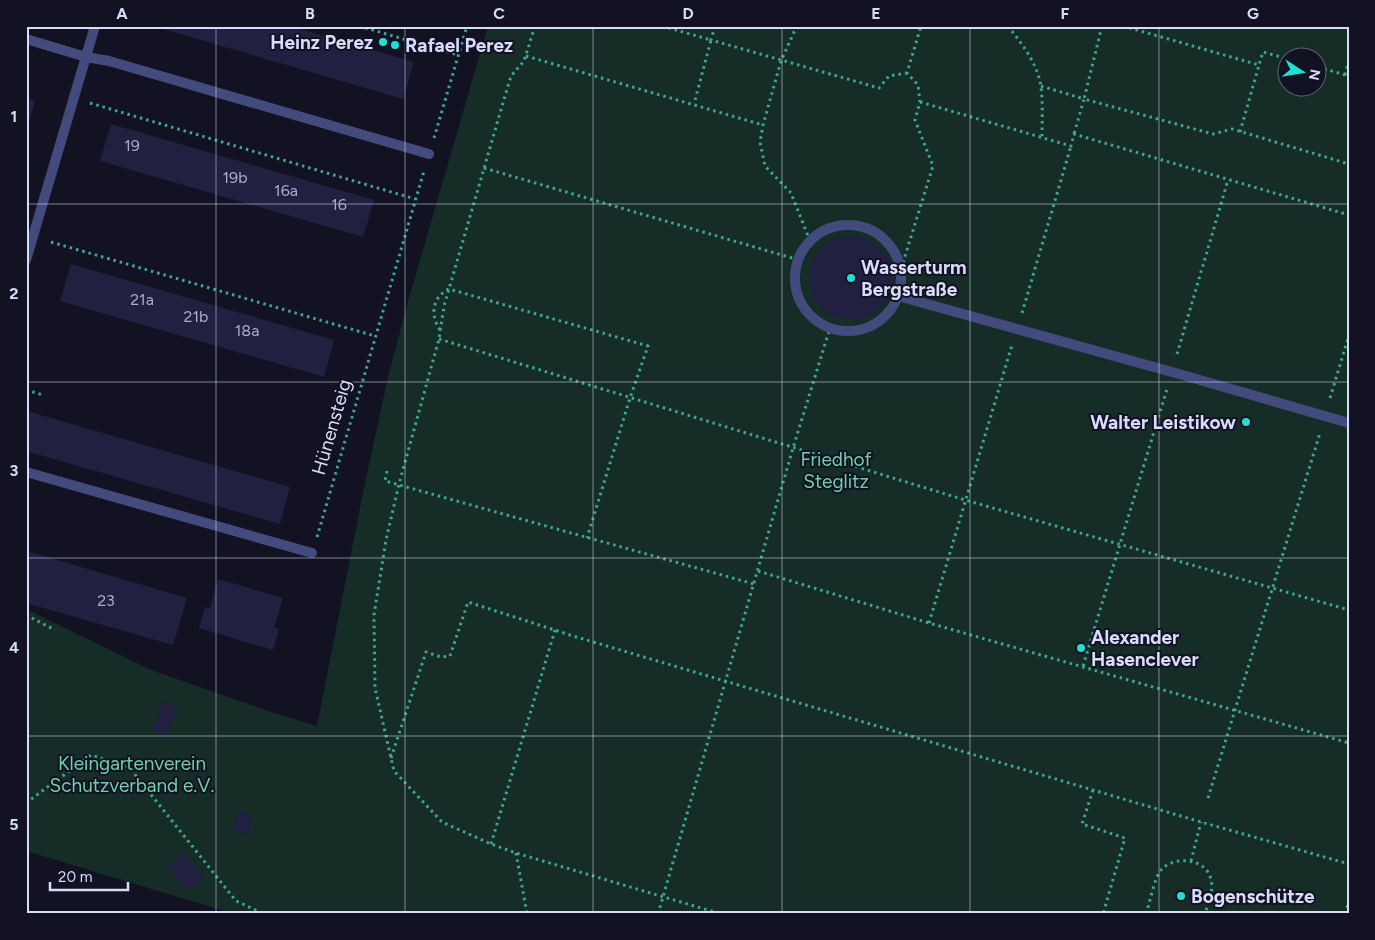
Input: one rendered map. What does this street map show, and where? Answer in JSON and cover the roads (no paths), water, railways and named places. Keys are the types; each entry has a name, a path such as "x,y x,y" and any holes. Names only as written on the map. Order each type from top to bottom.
{"street":[{"path":"26,260 95,26"},
{"path":"26,39 429,154"},
{"path":"856,225 871,230 885,240 895,253 901,269 898,296 893,306 881,320 865,328 847,331 830,328 815,319 804,307 797,292 795,276 799,260 810,241 823,231 839,226 856,225"},
{"path":"898,296 1017,328 1349,424"},
{"path":"26,472 312,553"}],"place":[{"name":"Heinz Perez","path":"383,42"},
{"name":"Rafael Perez","path":"395,45"},
{"name":"Wasserturm Bergstraße","path":"851,278"},
{"name":"Walter Leistikow","path":"1246,422"},
{"name":"Alexander Hasenclever","path":"1081,648"},
{"name":"Bogenschütze","path":"1181,896"}],"park label":[{"name":"Friedhof Steglitz","path":"836,470"},
{"name":"Kleingartenverein Schutzverband e.V.","path":"132,774"}]}
